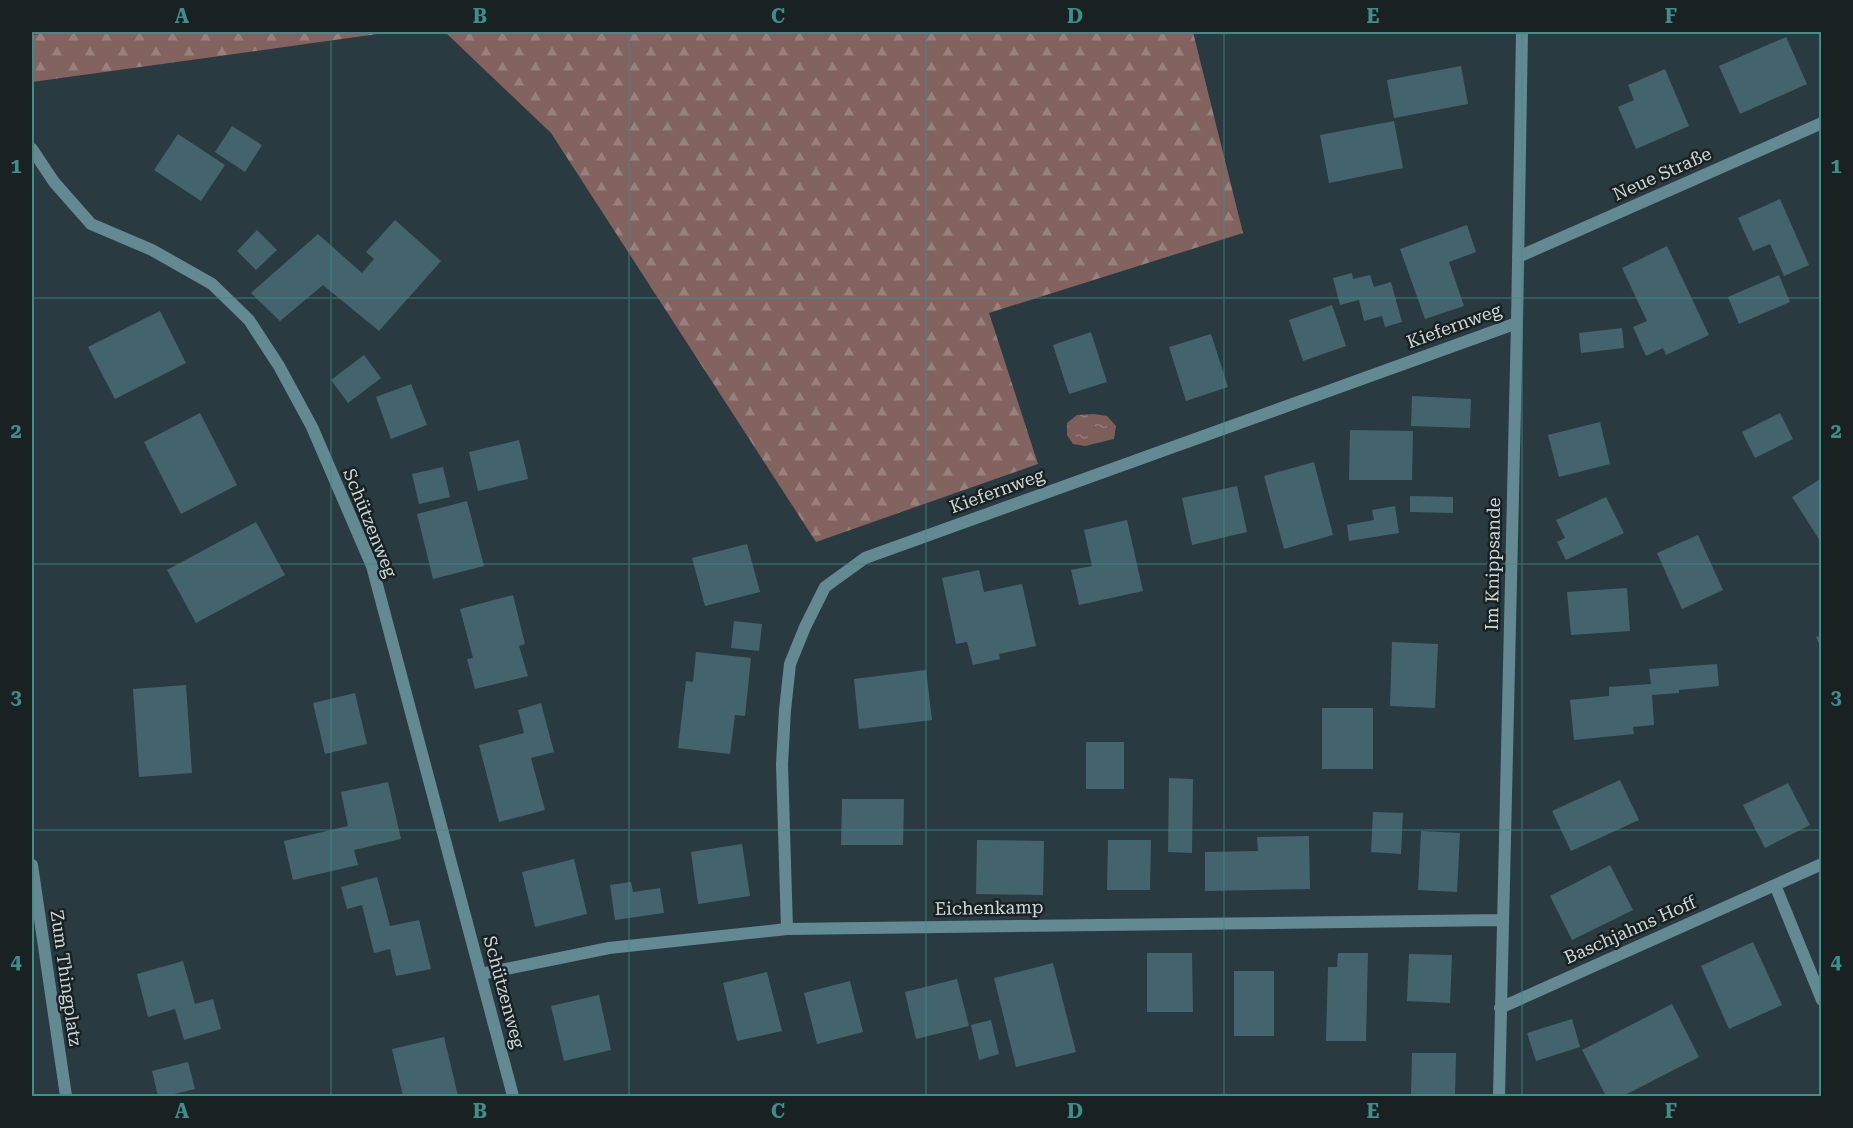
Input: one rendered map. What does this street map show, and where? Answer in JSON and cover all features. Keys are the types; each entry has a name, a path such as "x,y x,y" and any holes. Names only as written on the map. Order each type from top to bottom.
{"street":[{"name":"Im Knippsande","path":"1499,1096 1522,32"},
{"name":"Neue Straße","path":"1518,257 1821,123"},
{"name":"Schützenweg","path":"32,148 54,182 91,224 152,250 212,284 249,320 279,366 312,427 372,566 513,1096"},
{"name":"Kiefernweg","path":"787,929 782,764 790,664 825,587 865,558 1517,323"},
{"name":"Baschjahns Hoff","path":"1500,1008 1821,864"},
{"name":"Zum Thingplatz","path":"32,865 66,1096"},
{"path":"1775,885 1821,1000"},
{"name":"Eichenkamp","path":"481,974 609,948 787,929 1502,920"}],"green space":[{"path":"51,32 392,32 32,82 32,35"},
{"path":"445,32 1193,32 1243,233 989,313 1038,464 816,542 551,133"}],"water":[{"path":"1077,415 1107,416 1116,426 1114,439 1085,446 1073,444 1067,435 1067,423"}],"building":[{"path":"1786,37 1807,84 1740,114 1719,66"},
{"path":"1461,66 1468,104 1394,118 1387,80"},
{"path":"1665,69 1689,126 1636,149 1618,107 1634,100 1628,85"},
{"path":"1394,121 1403,168 1329,183 1320,135"},
{"path":"232,126 262,145 245,172 215,152"},
{"path":"178,134 225,165 201,201 154,170"},
{"path":"1780,199 1809,265 1784,276 1770,244 1753,251 1738,218"},
{"path":"395,220 441,261 379,331 323,285 280,321 251,293 318,234 362,273 374,259 366,252"},
{"path":"1467,225 1476,252 1449,262 1464,306 1425,319 1400,249"},
{"path":"257,230 277,250 256,270 237,251"},
{"path":"1667,246 1709,335 1666,355 1663,348 1646,356 1633,327 1647,321 1622,268"},
{"path":"1352,273 1353,279 1370,275 1374,287 1391,282 1402,322 1385,327 1382,316 1364,321 1359,300 1340,305 1333,278"},
{"path":"1779,275 1790,302 1739,324 1728,297"},
{"path":"1332,305 1346,346 1303,361 1289,320"},
{"path":"160,311 186,363 115,399 88,347"},
{"path":"1622,328 1624,348 1581,353 1579,333"},
{"path":"1091,332 1107,382 1069,394 1053,345"},
{"path":"1211,334 1228,387 1186,401 1169,347"},
{"path":"364,355 381,378 348,403 331,380"},
{"path":"411,384 427,425 391,439 376,397"},
{"path":"1412,396 1471,399 1470,428 1411,426"},
{"path":"200,413 237,485 181,514 144,442"},
{"path":"1780,413 1793,439 1755,458 1742,432"},
{"path":"1600,422 1610,464 1559,477 1548,435"},
{"path":"1350,430 1413,431 1412,480 1349,480"},
{"path":"519,440 528,479 478,491 469,452"},
{"path":"1314,462 1333,535 1284,549 1264,476"},
{"path":"443,467 450,497 419,504 412,474"},
{"path":"1822,478 1822,544 1792,497"},
{"path":"1237,486 1247,532 1192,545 1182,498"},
{"path":"1410,496 1453,497 1453,513 1410,512"},
{"path":"1606,497 1624,533 1566,560 1557,542 1565,538 1556,520"},
{"path":"467,501 484,566 433,579 417,514"},
{"path":"1395,506 1399,533 1349,541 1347,525 1374,520 1372,510"},
{"path":"1127,520 1143,591 1079,605 1071,570 1092,566 1084,530"},
{"path":"256,522 285,575 196,623 167,570"},
{"path":"1698,535 1723,590 1682,609 1657,553"},
{"path":"747,544 760,592 705,606 692,558"},
{"path":"979,570 984,592 1022,584 1036,646 999,654 1000,659 973,665 967,642 956,644 942,578"},
{"path":"1627,588 1630,631 1571,635 1567,592"},
{"path":"513,595 525,644 519,646 528,676 475,689 467,659 473,658 460,609"},
{"path":"734,621 762,624 759,651 731,648"},
{"path":"1822,635 1822,650 1816,637"},
{"path":"1392,642 1438,644 1435,708 1390,706"},
{"path":"696,652 751,658 745,716 735,715 730,754 678,748 686,681 693,682"},
{"path":"1717,664 1719,686 1652,695 1654,725 1633,727 1634,734 1574,740 1570,700 1609,696 1609,687 1651,684 1649,669"},
{"path":"926,670 932,720 859,729 854,679"},
{"path":"186,685 192,773 139,777 133,689"},
{"path":"355,693 367,744 325,754 313,703"},
{"path":"541,703 554,752 531,758 545,810 499,822 479,745 524,733 518,710"},
{"path":"1322,708 1373,708 1373,769 1322,769"},
{"path":"1086,742 1124,742 1124,789 1086,789"},
{"path":"1169,778 1193,779 1192,853 1168,852"},
{"path":"1620,780 1639,820 1571,851 1552,811"},
{"path":"388,782 401,839 354,850 358,865 293,880 284,841 348,826 341,792"},
{"path":"1788,783 1810,825 1765,848 1743,805"},
{"path":"842,799 904,799 903,845 841,845"},
{"path":"1373,812 1403,813 1401,854 1371,852"},
{"path":"1421,831 1460,833 1457,892 1418,890"},
{"path":"1309,836 1310,889 1205,891 1205,852 1258,851 1257,837"},
{"path":"977,840 1044,841 1043,895 976,894"},
{"path":"1108,840 1151,840 1150,890 1107,890"},
{"path":"742,844 750,896 698,904 691,852"},
{"path":"574,859 587,914 535,927 522,872"},
{"path":"1610,865 1633,910 1572,940 1550,896"},
{"path":"377,877 390,926 419,920 431,969 396,976 390,949 374,953 362,905 347,909 341,887"},
{"path":"631,882 633,892 660,888 664,913 615,920 610,885"},
{"path":"1753,942 1782,1005 1729,1029 1701,966"},
{"path":"1147,953 1192,953 1193,1012 1147,1012"},
{"path":"1338,953 1368,953 1366,1041 1326,1041 1328,967 1337,967"},
{"path":"1409,954 1452,955 1450,1003 1407,1001"},
{"path":"183,961 195,1004 213,999 221,1029 184,1040 175,1009 148,1017 137,974"},
{"path":"1053,963 1076,1052 1016,1067 994,978"},
{"path":"1234,971 1274,971 1274,1036 1234,1036"},
{"path":"767,972 782,1031 737,1041 723,983"},
{"path":"957,979 969,1026 916,1039 905,992"},
{"path":"850,981 863,1032 817,1044 804,993"},
{"path":"599,995 611,1050 564,1061 551,1006"},
{"path":"1672,1004 1699,1057 1623,1096 1606,1096 1582,1050"},
{"path":"1572,1019 1580,1047 1536,1061 1527,1033"},
{"path":"991,1020 999,1054 979,1060 971,1025"},
{"path":"444,1037 458,1096 403,1096 392,1049"},
{"path":"1412,1053 1456,1053 1455,1096 1411,1096"},
{"path":"188,1062 195,1089 158,1096 152,1071"}]}
